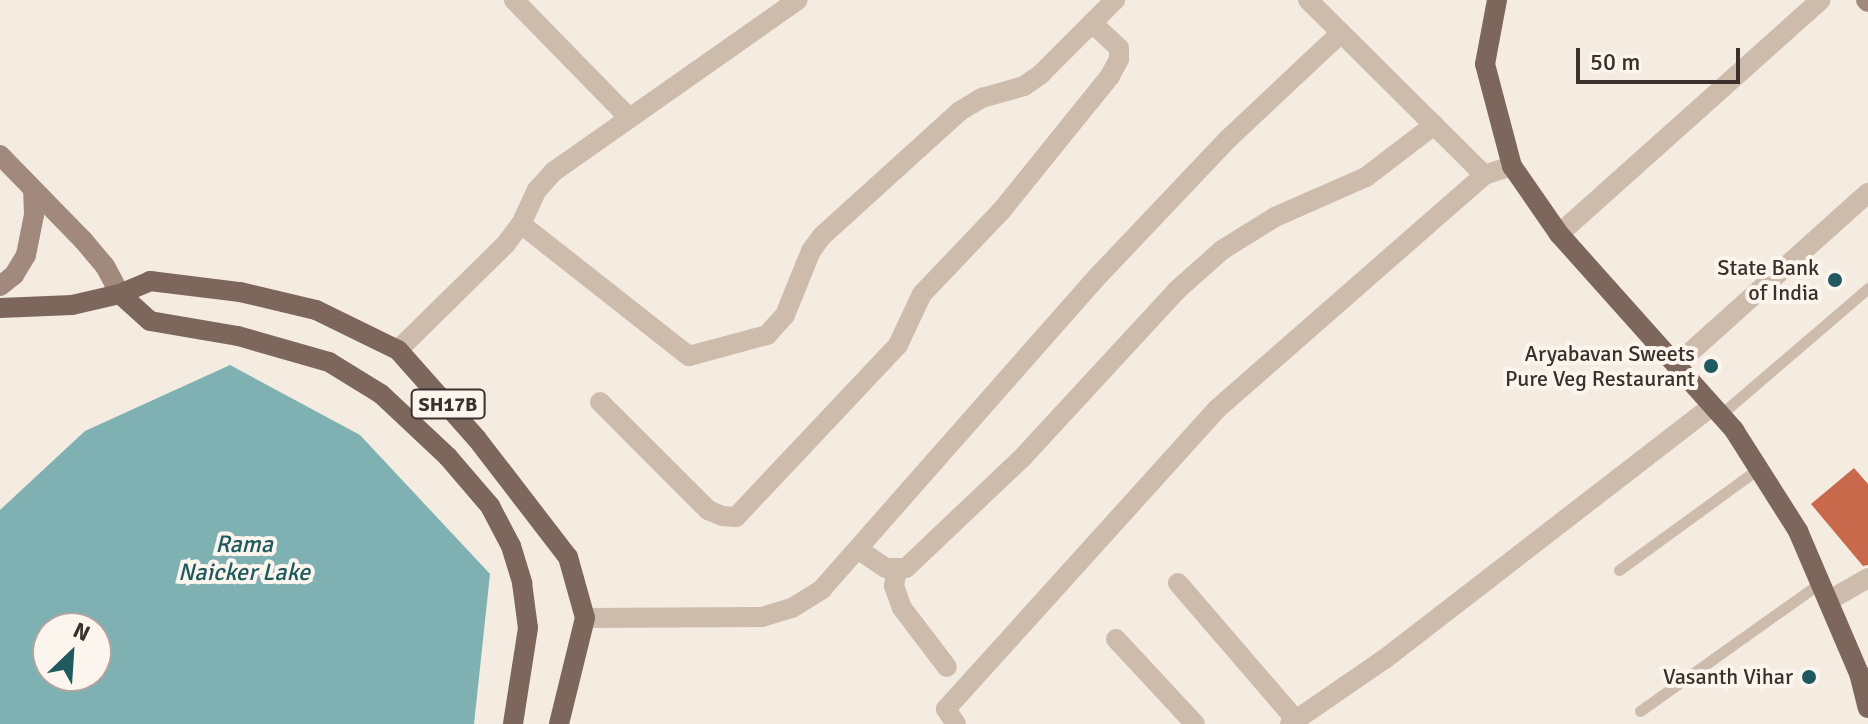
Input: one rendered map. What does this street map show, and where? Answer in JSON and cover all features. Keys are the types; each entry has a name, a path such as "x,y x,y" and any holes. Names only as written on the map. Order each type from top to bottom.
{"main road":[{"path":"1497,0 1485,64 1512,166 1559,234 1716,410 1758,469 1798,531 1859,673 1868,708"},
{"name":"SH17B","path":"3,311 72,305 120,294 150,281 240,292 316,310 398,350 477,439 568,557 585,618 559,724"},
{"name":"SH17B","path":"120,294 150,321 252,340 329,362 381,394 448,457 490,506 511,546 522,583 528,628 513,724"}],"street":[{"path":"514,0 629,118"},
{"path":"398,350 505,245 521,224 537,190 553,172 798,0"},
{"path":"521,224 689,356 767,335 785,315 811,251 822,236 941,125 982,98 1033,80 1115,0"},
{"path":"1308,0 1484,175"},
{"path":"1559,234 1821,0"},
{"path":"600,402 708,510 722,516 736,517 898,345 922,294 1002,210 1110,76 1119,59 1119,48 1092,23"},
{"path":"585,618 762,617 792,608 822,589 1098,276 1228,139 1341,33"},
{"path":"859,550 886,568 906,568 1023,457 1176,291 1222,250 1275,217 1366,177 1434,125"},
{"path":"0,155 91,249 105,266 120,294"},
{"path":"956,724 946,709 1217,409 1484,175 1512,166"},
{"path":"0,286 14,275 26,255 34,215 33,192"},
{"path":"1676,365 1868,193"},
{"path":"1178,583 1293,722 1386,658 1716,410"},
{"path":"897,570 894,586 902,608 947,667"},
{"path":"1824,592 1868,578"},
{"path":"1116,639 1195,724"}],"lane":[{"path":"1716,410 1868,288"},
{"path":"1619,570 1758,469"},
{"path":"1640,711 1824,592"}],"water":[{"name":"Rama Naicker Lake","path":"230,365 360,435 490,574 474,724 0,724 0,510 85,431"}],"building":[{"path":"1854,468 1868,484 1868,565 1863,566 1811,504"}],"place":[{"name":"State Bank of India","path":"1835,280"},
{"name":"Aryabavan Sweets Pure Veg Restaurant","path":"1711,366"},
{"name":"Vasanth Vihar","path":"1809,677"}]}
